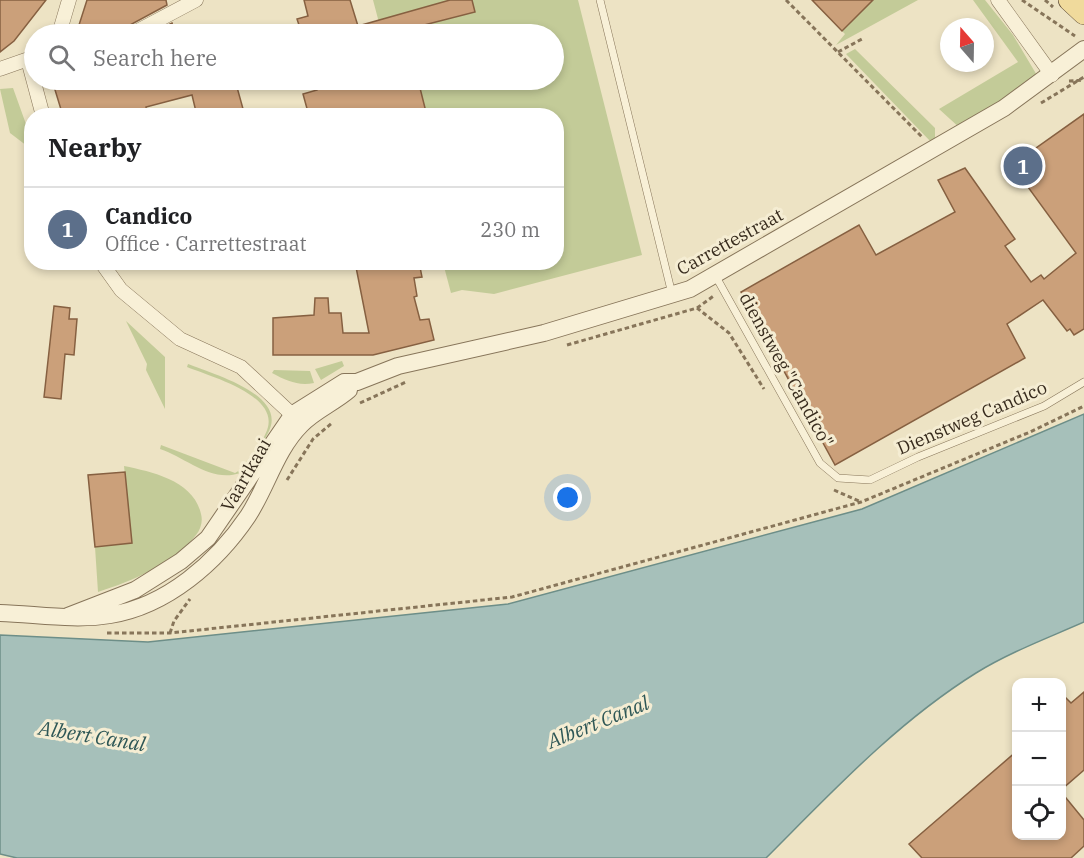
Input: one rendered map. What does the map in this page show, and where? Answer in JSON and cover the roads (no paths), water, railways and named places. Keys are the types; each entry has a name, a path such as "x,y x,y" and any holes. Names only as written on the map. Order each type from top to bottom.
{"main road":[{"path":"1069,0 1084,14"}],"street":[{"path":"62,24 69,0"},
{"path":"151,24 196,0"},
{"path":"998,0 1052,75"},
{"name":"Carrettestraat","path":"357,382 398,366 544,333 690,289 1004,108 1052,75 1084,49"},
{"path":"0,69 24,60"},
{"path":"38,90 41,108"},
{"path":"107,270 121,290 180,339 241,367 297,419"},
{"name":"Vaartkaai","path":"0,613 68,616 135,590 155,579 208,538 297,419 340,398 357,382"}],"lane":[{"path":"600,0 672,294"},
{"name":"dienstweg \"Candico\"","path":"715,275 820,463 838,478 870,480"},
{"name":"Dienstweg Candico","path":"870,480 918,457 1044,406 1084,382"}],"water":[{"name":"Albert Canal","path":"1084,414 1084,622 1002,658 947,693 892,736 766,858 17,858 0,854 0,635 148,642 508,604 862,509"}],"place":[{"name":"Candico","path":"1023,166"}]}
